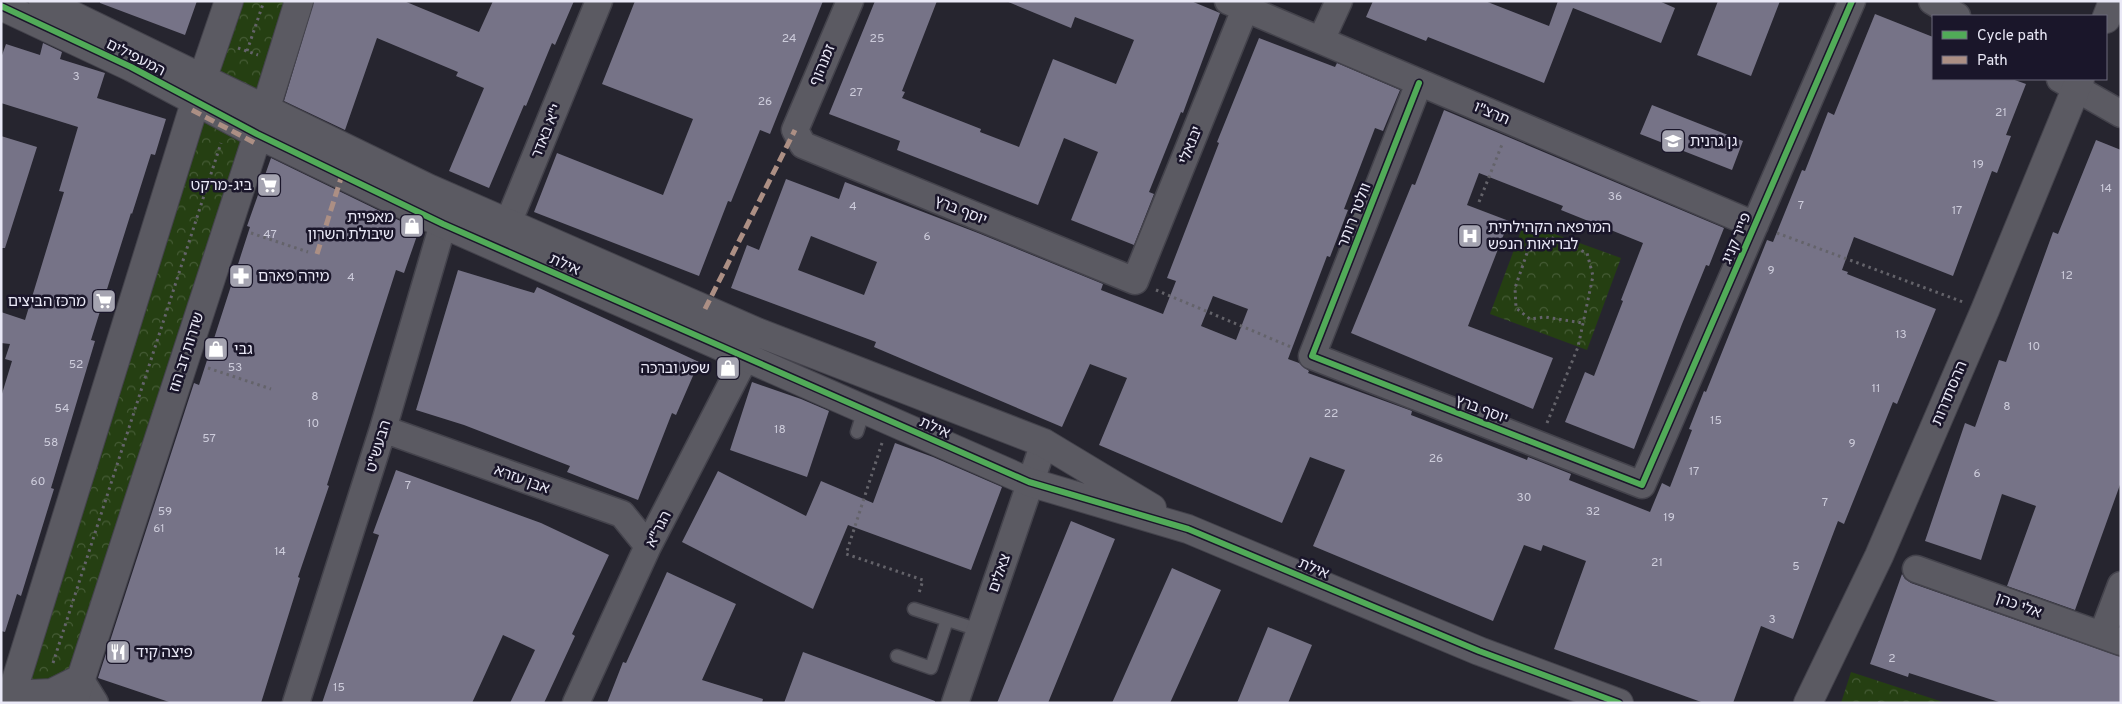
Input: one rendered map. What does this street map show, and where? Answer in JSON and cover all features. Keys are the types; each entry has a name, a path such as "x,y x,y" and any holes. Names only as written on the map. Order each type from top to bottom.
{"street":[{"name":"המעפילים","path":"43,1 140,48 198,91"},
{"path":"95,703 76,691 7,697 20,666 198,91 230,1"},
{"name":"שדרות דב הוז","path":"76,691 299,1"},
{"name":"י\"א באדר","path":"508,223 599,1"},
{"name":"זמנהוף","path":"795,130 850,1"},
{"path":"1321,40 1339,1"},
{"name":"פייר קניג","path":"1642,485 1852,1"},
{"path":"1932,1 1955,15"},
{"path":"2107,16 2113,1"},
{"name":"תרצ\"ו","path":"1236,5 1755,225"},
{"name":"יבנאלי","path":"1135,281 1236,5"},
{"name":"המעפילים","path":"1,6 131,67 198,91 261,122"},
{"path":"140,48 193,51 218,34"},
{"path":"2072,82 2121,114"},
{"name":"ההסתדרות","path":"1809,701 1879,556 1985,310 2072,82"},
{"name":"וולטר רותר","path":"1312,356 1419,83"},
{"name":"אילת","path":"261,122 428,188 784,343 1044,443 1188,529"},
{"name":"אילת","path":"261,122 443,224 745,358 860,421 890,421 1029,482 1188,529 1478,651 1619,703"},
{"name":"יוסף ברץ","path":"795,130 803,145 1135,281"},
{"path":"428,188 443,224"},
{"path":"508,223 524,260"},
{"name":"הבעש\"ט","path":"296,703 383,429 443,224"},
{"path":"745,358 761,349 784,343"},
{"name":"יוסף ברץ","path":"1312,356 1642,485"},
{"name":"הגר\"א","path":"576,703 648,546 745,358"},
{"name":"אבן עזרא","path":"383,429 622,514 648,546"},
{"name":"צאלים","path":"955,703 1029,482 1044,443"},
{"name":"אלי כהן","path":"1916,569 2112,639"},
{"path":"2112,639 2121,586"}],"lane":[{"path":"914,609 979,630"},
{"path":"897,656 931,668 947,620"}],"path":[{"path":"248,51 264,1"},
{"path":"218,34 248,51 280,63"},
{"path":"1480,202 1511,121"},
{"path":"54,663 223,137"},
{"path":"227,225 308,252"},
{"path":"1755,225 1985,310"},
{"path":"1538,444 1578,346 1583,323 1593,276 1587,253 1550,237 1528,253 1516,288 1516,308 1530,320 1545,317 1583,323"},
{"path":"1135,281 1312,356"},
{"path":"204,367 271,390"},
{"path":"890,421 846,554 924,580 914,609"},
{"path":"20,666 54,663 89,651"}],"green space":[{"path":"229,1 299,1 265,110 202,80"},
{"path":"195,102 257,134 80,679 11,695"},
{"path":"1524,223 1621,258 1587,350 1490,314"},
{"path":"1851,672 1946,703 1841,703"}],"building":[{"path":"100,1 197,1 185,35 100,3"},
{"path":"314,1 404,1 479,32 493,1 574,1 555,45 552,43 489,188 449,171 484,88 456,76 458,72 377,38 345,130 284,101"},
{"path":"635,1 823,1 770,134 760,130 731,202 728,201 699,276 534,212 557,153 663,195 693,119 602,84"},
{"path":"875,1 937,1 902,91 905,92 902,98 981,129 980,132 1019,147 1053,59 1116,84 1134,40 1075,17 1071,28 1006,1 1191,1 1220,13 1183,113 1181,112 1149,192 1154,194 1134,245 1071,220 1098,152 1064,138 1038,205 897,150 900,141 829,114"},
{"path":"1373,1 1485,1 1549,26 1558,1 1659,1 1675,8 1661,43 1573,8 1544,83 1428,37 1426,41 1366,17"},
{"path":"1718,1 1780,1 1751,76 1697,55"},
{"path":"1875,14 1932,37 1932,80 2015,80 2026,84 2006,135 2011,136 1997,173 1992,171 1953,276 1854,237 1842,270 1848,272 1847,274 1936,309 1897,404 1893,402 1844,524 1838,521 1793,639 1761,626 1733,703 1704,703 1554,649 1586,561 1543,545 1541,551 1524,545 1493,621 1313,546 1345,470 1310,457 1282,523 1099,445 1127,378 1090,364 1062,427 874,347 876,342 731,288 747,245 759,250 786,179 839,199 845,182 1103,284 1101,290 1163,314 1176,281 1167,278 1219,143 1217,142 1259,38 1335,67 1337,63 1400,90 1383,131 1375,128 1344,209 1348,210 1330,257 1327,256 1288,359 1299,363 1309,371 1308,373 1412,411 1411,415 1527,460 1528,457 1571,474 1569,480 1650,512 1662,483 1670,487 1692,430 1689,429 1704,391 1706,392 1767,240 1773,242 1802,170 1805,171 1828,112 1834,115","holes":["811,236 877,262 864,295 798,270","1213,296 1248,309 1236,340 1201,326"]},
{"path":"43,43 62,52 60,59 105,73 97,98 166,119 155,155 151,154 91,340 95,341 51,488 54,489 21,596 17,594 5,632 1,631 1,397 12,361 5,359 10,344 1,343 1,312 25,320 64,192 59,191 78,127 1,103 1,58 6,44 40,55"},
{"path":"1652,105 1743,141 1732,170 1640,134"},
{"path":"1444,110 1724,228 1709,266 1706,265 1634,449 1565,422 1585,372 1594,376 1643,243 1561,210 1563,206 1479,173 1467,205 1509,221 1468,326 1553,358 1533,409 1351,333 1412,184 1415,185"},
{"path":"1,136 37,147 5,248 1,248"},
{"path":"2096,140 2121,150 2121,482 2075,610 2007,586 2036,506 2002,494 1981,560 1925,541 1965,423 1975,427 1999,360 2006,362 2053,232 2058,234"},
{"path":"271,158 419,230 404,273 396,270 327,485 329,486 298,577 300,578 261,703 172,703 98,678 194,383 199,385 250,227 247,226"},
{"path":"458,270 534,293 537,287 699,362 676,415 672,413 638,500 567,472 570,466 464,425 416,410"},
{"path":"752,382 829,411 807,477 730,450"},
{"path":"895,443 933,457 1002,487 971,570 848,525 813,609 682,542 718,471 806,516 821,481 873,503"},
{"path":"396,470 541,523 609,555 572,634 575,636 544,703 510,703 535,650 503,635 472,703 322,703 379,535 373,533"},
{"path":"1071,521 1115,539 1048,703 997,703"},
{"path":"1172,568 1221,590 1170,703 1112,703"},
{"path":"667,572 736,604 702,680 763,699 762,703 607,703 623,662 626,663"},
{"path":"1902,574 1911,583 2121,657 2121,703 2002,703 1909,673 1908,677 1870,664"},
{"path":"1268,627 1312,645 1288,703 1237,703"},
{"path":"803,652 935,701 935,703 784,703"}],"marked path":[{"path":"192,110 255,143"},
{"path":"705,309 795,130"},
{"path":"317,254 342,175"}],"cycle path":[{"path":"1419,83 1312,356 1642,485 1852,1"},
{"path":"1,6 131,67 257,134 443,224 1029,482 1188,529 1479,651 1619,703"}],"place":[{"name":"גן גרנית","path":"1673,141"},
{"name":"ביג-מרקט","path":"269,185"},
{"name":"מאפיית שיבולת השרון","path":"412,226"},
{"name":"המרפאה הקהילתית לבריאות הנפש","path":"1470,236"},
{"name":"מירה פארם","path":"241,276"},
{"name":"מרכז הביצים","path":"104,301"},
{"name":"גבי","path":"216,349"},
{"name":"שפע וברכה","path":"728,368"},
{"name":"פיצה קיד","path":"118,652"}]}
